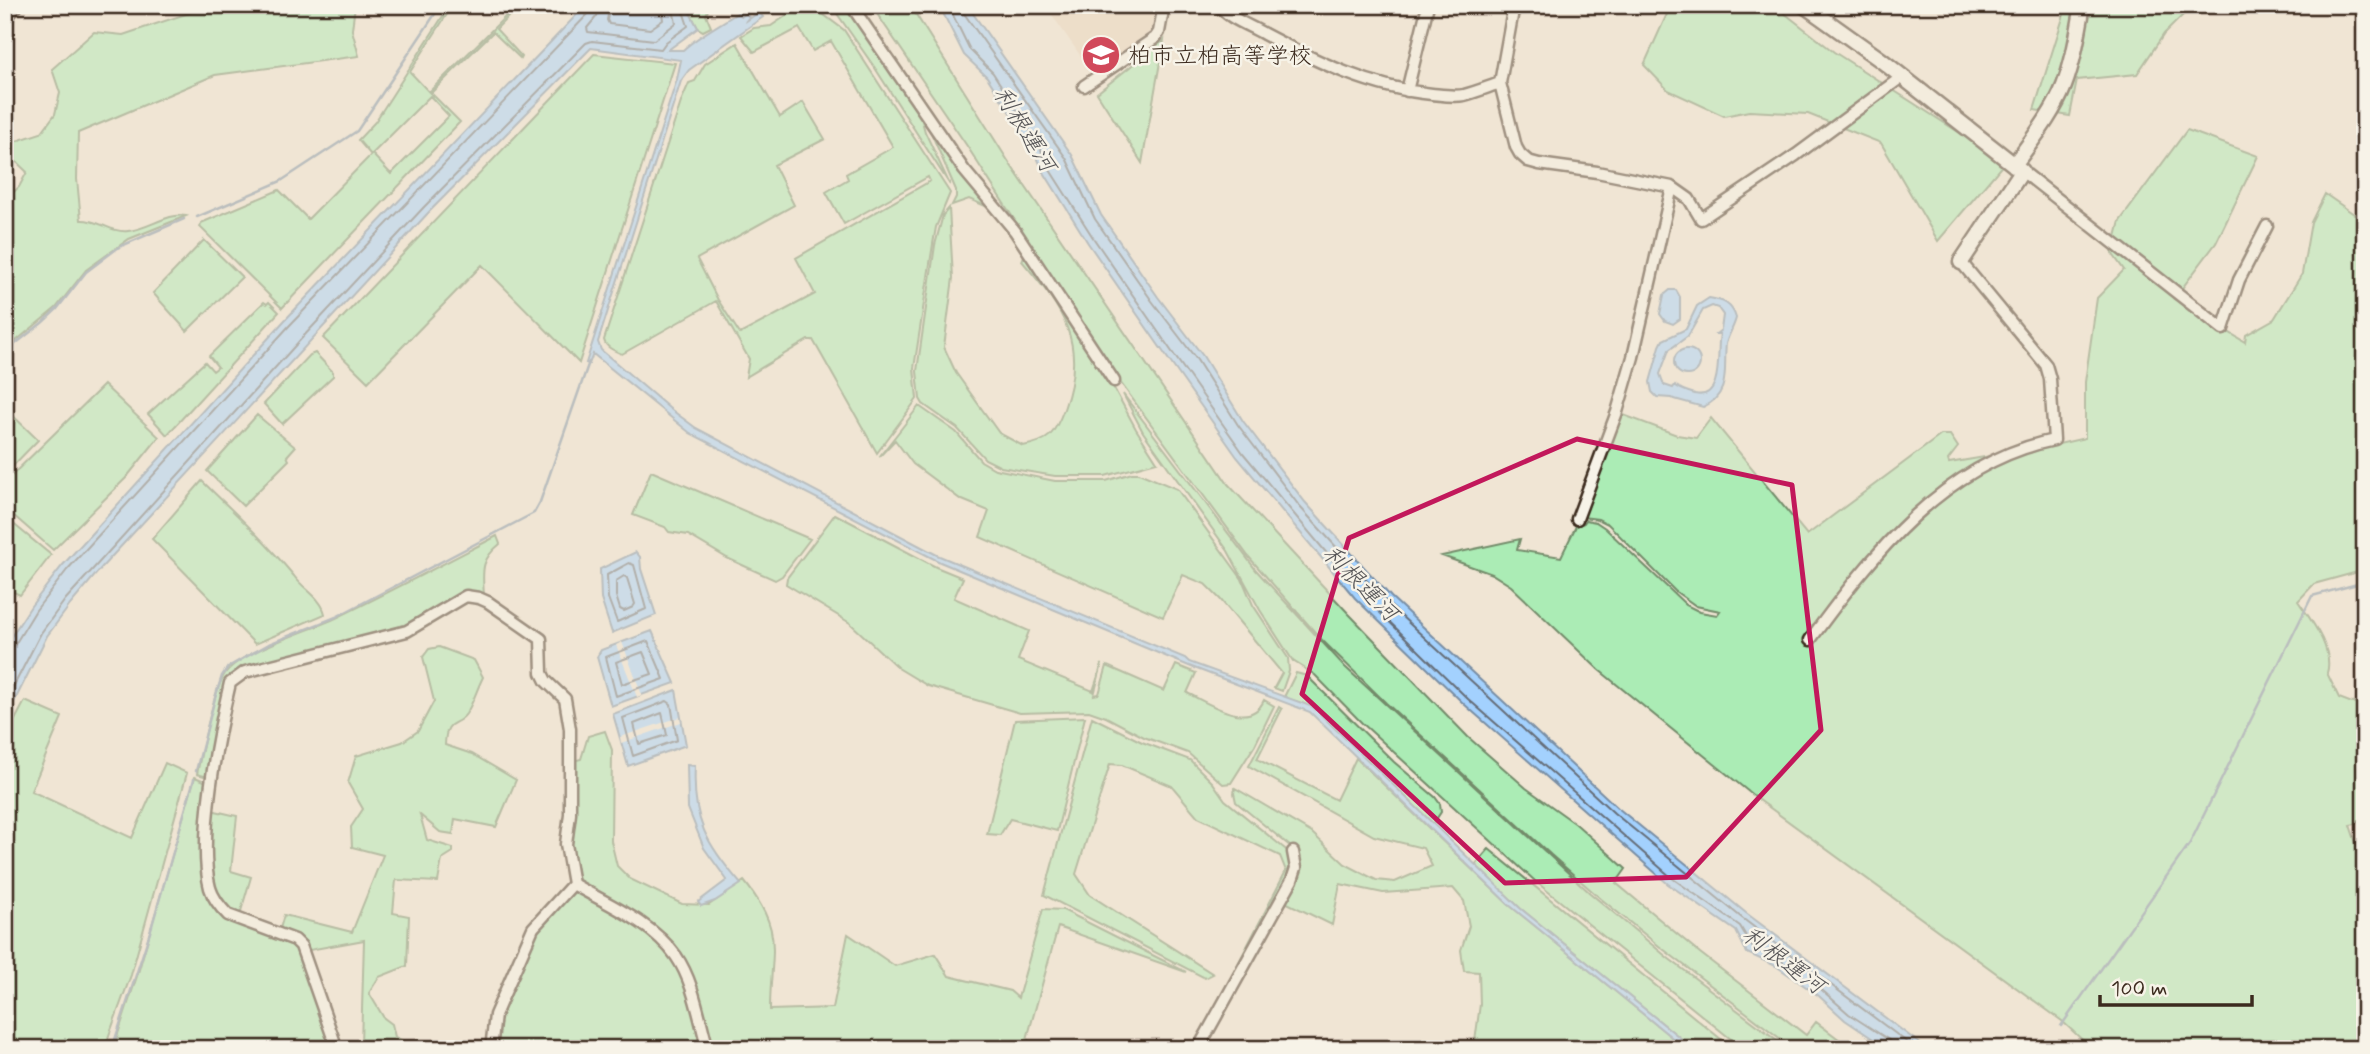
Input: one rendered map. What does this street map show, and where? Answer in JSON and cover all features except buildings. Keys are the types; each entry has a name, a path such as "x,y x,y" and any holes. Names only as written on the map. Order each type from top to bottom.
{"street":[{"path":"5,19 18,5"},
{"path":"852,5 964,170 1015,231 1114,381"},
{"path":"1084,86 1155,38 1159,32 1164,5"},
{"path":"1219,5 1228,14 1328,65 1364,80 1408,91 1464,95 1500,83"},
{"path":"1408,91 1428,5"},
{"path":"1514,5 1500,83 1520,154 1528,161 1672,187 1689,199 1702,219 1796,155 1903,76"},
{"path":"1804,5 1903,76 2223,329 2239,280 2267,226"},
{"path":"1810,639 1888,540 1936,498 1997,458 2053,439 2050,379 2046,365 1961,262 2063,88 2073,59 2083,5"},
{"path":"1577,519 1621,400 1672,187"},
{"path":"337,1049 301,946 295,940 228,915 211,890 207,870 208,821 230,684 245,672 407,631 466,597 488,602 541,639 542,673 546,681 565,699 570,729 567,857 573,884 663,940 676,957 690,985 708,1049"},
{"path":"1198,1049 1292,880 1296,867 1293,852"},
{"path":"491,1049 495,1015 533,928 573,884"}],"highlighted area":[{"path":"1577,439 1792,485 1821,730 1686,877 1505,883 1302,694 1349,538"}],"shaded area":[{"name":"柏市立柏高等学校","path":"1045,5 1160,5 1152,36 1094,75"}],"green space":[{"path":"199,5 355,5 352,30 359,56 215,75 78,133 77,179 81,220 128,231 179,215 186,216 129,239 86,270 56,308 5,350 5,200 19,187 27,172 7,153 10,143 41,133 55,114 60,93 52,69 94,32 123,35 201,9"},
{"path":"450,5 453,5 410,72 429,92 520,5 496,29 521,59 493,32 431,93 460,122 282,308 200,227 201,223 279,190 308,219 371,155 358,140 375,122","holes":["430,96 449,116 391,174 372,154"]},
{"path":"686,5 710,5 706,15 711,27 703,31 698,28"},
{"path":"802,5 812,6 844,30 950,193 936,227 933,244 914,368 917,399 877,453 813,340 808,340 746,377 749,359 716,301 622,354 609,347 604,340 689,83 695,81 705,64 737,43 780,117 803,102 825,139 774,165 794,205 697,259 718,300 740,334 815,294 796,258 930,181 928,177 844,224 826,192 848,179 846,174 893,147 831,41 813,51 799,28 754,52 741,36 754,28 771,26"},
{"path":"831,5 848,5 920,113 925,132 950,185 875,68"},
{"path":"871,5 910,5 1010,164 1228,484 1349,614 1468,737 1526,788 1576,824 1626,869 1616,883 1700,953 1806,1035 1816,1022 1852,1049 1794,1049 1659,946 1551,855 1386,703 1321,639 1248,556 1109,367 967,146"},
{"path":"1671,5 1774,5 1834,52 2005,162 1938,241 1881,143 1808,114 1749,111 1724,116 1668,90 1644,65"},
{"path":"2067,5 2193,5 2164,34 2137,74 2077,80 2070,116 2034,110"},
{"path":"1164,40 1142,163 1097,93"},
{"path":"594,54 675,63 579,363 482,265 368,382 323,338"},
{"path":"926,121 955,165 988,207 969,199 952,205 956,190"},
{"path":"2187,130 2258,156 2216,243 2174,299 2245,342 2246,335 2274,319 2302,274 2311,222 2325,194 2354,214 2365,214 2365,570 2314,584 2298,601 2324,645 2327,673 2339,698 2352,703 2365,701 2365,815 2350,825 2365,862 2365,1049 2092,1049 2062,1021 1755,797 1599,670 1511,586 1492,574 1442,556 1520,539 1517,550 1561,557 1576,526 1586,520 1596,522 1686,605 1700,612 1717,615 1720,611 1696,606 1675,591 1608,524 1598,519 1582,517 1621,414 1677,435 1696,438 1711,418 1807,535 1941,435 1950,435 1958,447 1948,460 1949,463 1996,455 2000,461 2024,452 2085,438 2085,382 2097,298 2124,270 2112,253 2120,221"},
{"path":"949,208 953,278 944,347 956,373 999,433 1023,446 1045,439 1057,425 1071,386 1072,346 1067,329 1049,295 1022,261 1025,253 1109,379 1157,462 1105,476 1055,476 1001,467 985,459 957,428 923,404 917,371 935,245 943,215"},
{"path":"204,240 242,277 187,331 153,293"},
{"path":"264,302 269,302 279,312 167,435 148,414 205,362 213,371 218,367 209,356"},
{"path":"315,353 333,372 333,376 282,424 264,404 310,355"},
{"path":"104,385 159,437 126,478 53,550 5,508 5,482"},
{"path":"1123,394 1256,570 1345,667 1590,893 1668,958 1789,1049 1742,1048 1535,881 1362,723 1315,675 1293,661 1260,610 1228,551 1143,432"},
{"path":"919,406 956,432 981,461 995,469 1055,481 1106,481 1139,473 1177,489 1242,579 1253,605 1288,658 1289,671 1282,691 1274,688 1282,673 1205,584 1183,575 1163,617 980,537 989,511 960,499 913,464 895,440 879,457"},
{"path":"5,408 38,440 5,474"},
{"path":"257,415 295,447 287,456 289,460 243,506 207,471"},
{"path":"651,471 810,539 782,576 775,580 727,558 688,535 669,532 665,527 633,515"},
{"path":"202,481 316,598 325,614 255,644 152,539"},
{"path":"835,514 936,567 963,578 954,598 1029,631 1018,660 1093,691 1102,664 1094,695 1099,694 1107,666 1164,691 1176,665 1196,673 1187,693 1217,708 1249,714 1258,709 1264,700 1274,706 1255,745 1231,783 1223,784 1188,753 1144,737 1089,711 1020,713 928,686 898,668 850,623 786,584 787,578"},
{"path":"5,517 51,555 20,595 5,588"},
{"path":"497,536 500,544 485,562 484,597 478,595 411,626 234,675 208,777 197,774 217,691 226,672 235,664 262,649 356,608"},
{"path":"439,647 474,660 483,677 466,714 447,730 445,745 472,754 516,780 496,827 455,819 453,834 440,832 420,815 427,840 453,848 453,852 442,859 438,882 396,880 393,913 409,916 407,966 379,977 369,993 384,1018 392,1024 395,1037 407,1043 407,1049 345,1049 361,1044 364,940 304,951 279,932 284,915 352,932 383,855 352,847 351,827 363,809 348,783 356,756 402,742 418,731 434,701 423,657 429,649"},
{"path":"1296,673 1307,676 1394,762 1435,797 1441,812 1433,824 1313,707 1284,697"},
{"path":"25,701 62,717 31,791 132,838 165,763 187,773 131,975 104,1049 5,1049 5,739"},
{"path":"1279,707 1282,709 1257,759 1336,800 1356,758 1508,904 1686,1049 1474,1049 1480,1004 1479,972 1464,971 1461,950 1469,926 1464,901 1453,888 1383,893 1340,884 1332,925 1283,901 1296,851 1236,802 1235,788 1312,833 1345,864 1376,880 1395,882 1432,866 1423,848 1374,836 1249,766"},
{"path":"1085,717 1057,831 1010,819 1000,835 987,834 1015,720"},
{"path":"1092,717 1142,742 1190,760 1213,783 1225,800 1290,853 1293,862 1286,884 1231,983 1228,983 1286,871 1280,856 1198,817 1172,786 1122,765 1110,764 1076,874 1090,895 1213,974 1205,978 1044,895"},
{"path":"605,731 612,750 611,841 617,866 630,879 682,904 709,905 744,881 766,915 771,929 773,957 770,1010 833,1008 848,934 895,966 935,954 949,976 1010,991 1018,998 1043,909 1063,910 1186,972 1058,927 1027,1039 1036,1049 710,1049 670,946 575,884 569,852 573,761 581,759 588,736"},
{"path":"195,777 209,783 204,850 222,913 296,944 334,1049 113,1049"},
{"path":"211,810 237,816 231,871 251,877 239,918 217,900 209,867"},
{"path":"1489,849 1733,1049 1694,1049 1520,908 1475,865"},
{"path":"574,887 649,932 673,957 689,989 706,1049 493,1049 497,1014 528,936"}],"water":[{"path":"586,5 686,5 698,28 668,50 683,50 743,9 745,12 741,17 746,13 749,17 745,22 759,12 763,17 689,70 681,81 598,342 601,350 696,428 937,555 1185,658 1189,662 1313,707 1520,908 1694,1049 1686,1049 1508,904 1310,712 1189,666 940,562 690,433 593,354 589,364 586,363 681,60 591,48 429,212 102,567 47,636 5,720 5,646 62,566 284,321"},
{"name":"利根運河","path":"939,5 967,5 1072,155 1101,215 1203,356 1243,421 1305,502 1391,597 1618,808 1746,913 1927,1049 1888,1049 1845,1020 1819,996 1776,966 1747,953 1736,931 1668,884 1464,704 1355,598 1237,457 1173,366 1088,243 987,77 964,55"},
{"path":"1670,290 1676,290 1680,297 1680,319 1673,324 1665,321 1660,314 1664,295"},
{"path":"1709,298 1719,300 1729,306 1736,318 1726,344 1722,388 1712,402 1703,407 1657,397 1652,392 1650,382 1663,340 1686,329 1697,306","holes":["1712,306 1718,308 1723,315 1721,330 1716,334 1720,334 1718,361 1711,390 1705,394 1695,394 1675,385 1673,388 1664,385 1660,374 1669,350 1688,336 1703,310"]},
{"path":"1687,349 1696,353 1700,362 1696,371 1687,375 1678,371 1674,362 1678,353"},
{"path":"636,552 640,557 641,569 656,615 612,633 601,599 600,569"},
{"path":"652,631 675,683 611,706 597,657 601,650"},
{"path":"676,690 686,745 628,766 613,714"},
{"path":"687,765 695,766 696,801 704,830 710,843 741,884 715,901 701,906 698,902 727,880 704,848 688,808"}],"pier":[{"path":"622,642 642,695 637,697 616,645"},
{"path":"680,717 681,722 621,743 620,737"}],"waterway":[{"path":"197,217 281,181 357,131 441,5"},
{"path":"5,352 57,309 86,272 119,247 184,219"},
{"path":"196,771 215,698 228,667 269,644 336,617 534,513 589,362"},
{"path":"2061,1026 2190,843 2312,596 2365,582"},
{"path":"112,1049 151,929 194,779"}],"place":[{"name":"柏市立柏高等学校","path":"1101,55"}]}
